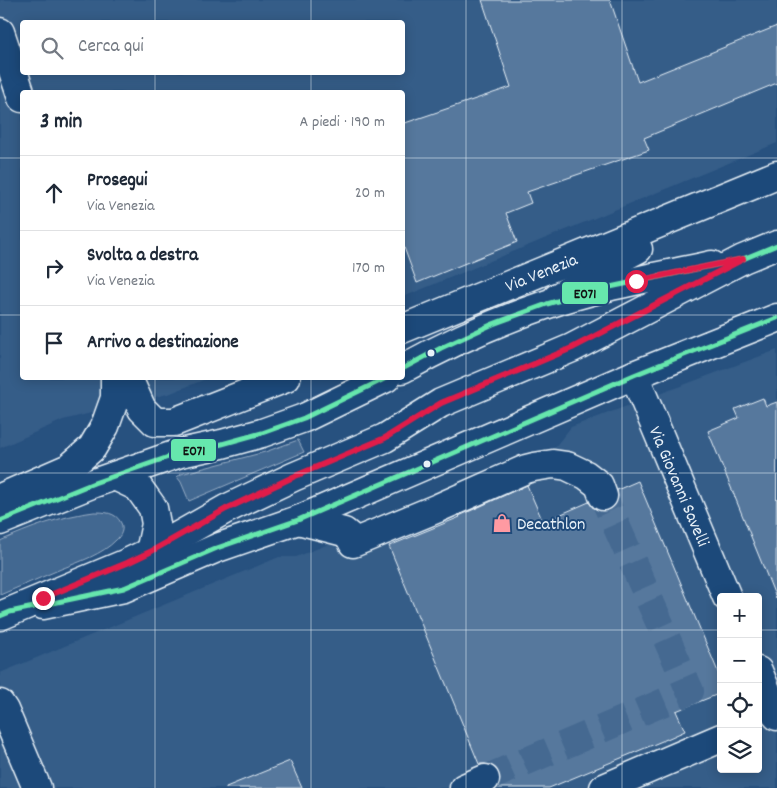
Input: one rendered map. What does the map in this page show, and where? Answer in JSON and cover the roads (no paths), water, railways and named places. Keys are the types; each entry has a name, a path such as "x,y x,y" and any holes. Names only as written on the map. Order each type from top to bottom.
{"street":[{"path":"0,32 20,92"},
{"name":"Via Venezia","path":"405,329 777,175"},
{"name":"Via Venezia","path":"547,304 606,266 650,243 679,215"},
{"name":"Via Venezia","path":"5,614 127,563 226,509 293,477 385,438 441,403 572,348 743,259 777,245"},
{"name":"Via Venezia","path":"405,367 493,324 547,304 592,291 743,259"},
{"name":"Via Venezia","path":"5,614 124,588 217,548 298,520 634,375 777,318"},
{"name":"Via Giovanni Savelli","path":"634,375 725,593"},
{"path":"0,498 69,468 92,448 105,426 114,398 115,380"},
{"path":"127,380 142,408 180,453"},
{"path":"155,422 174,422 281,380"},
{"path":"0,521 94,483 180,453 262,433 304,418 382,380"},
{"path":"298,520 344,532 353,543 526,469 553,464 567,466 586,475 599,485 603,496"},
{"path":"116,476 138,487 153,508 156,524 150,552"},
{"path":"761,683 770,717"},
{"path":"0,704 37,788"},
{"path":"604,788 717,740"}],"tunnel":[{"path":"485,779 690,691 603,496"}],"place":[{"name":"Decathlon","path":"502,523"}]}
